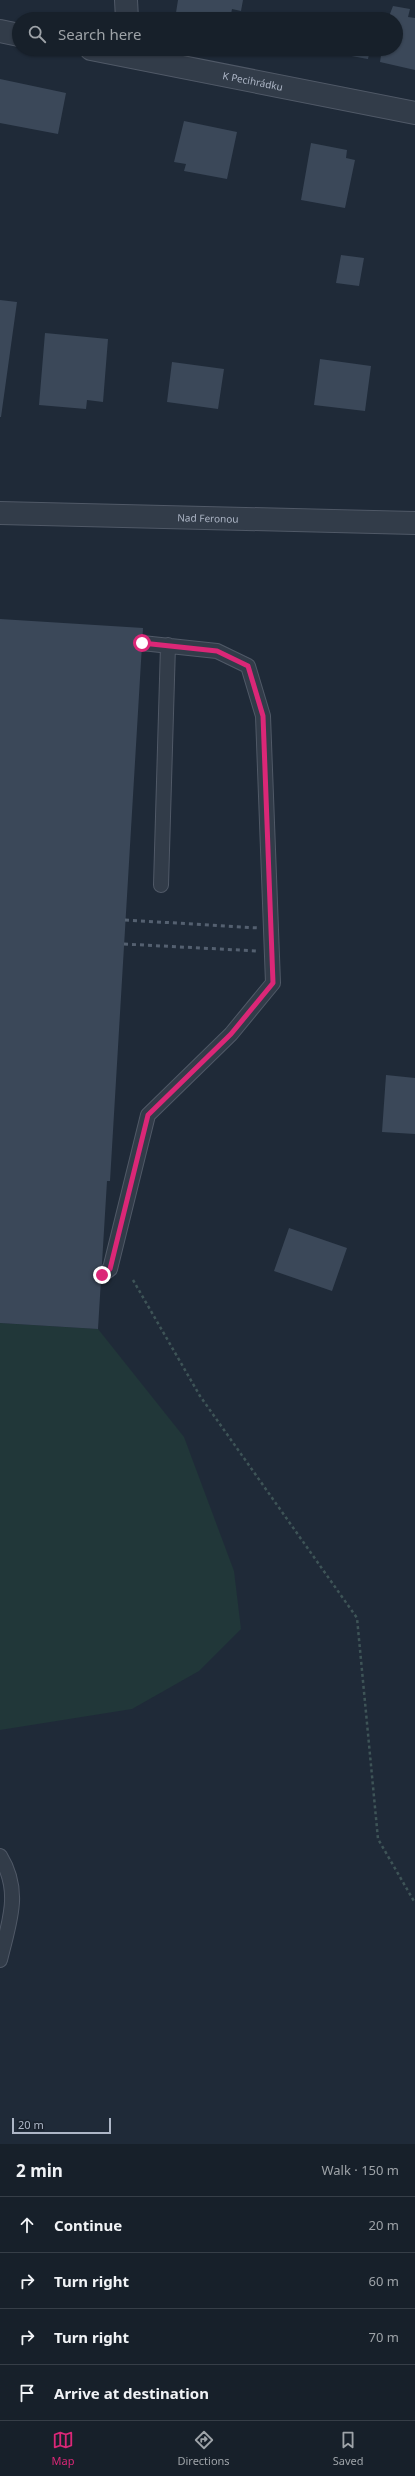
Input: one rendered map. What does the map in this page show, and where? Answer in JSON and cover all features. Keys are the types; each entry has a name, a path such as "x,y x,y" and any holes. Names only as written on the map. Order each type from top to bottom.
{"street":[{"path":"126,0 127,12"},
{"path":"0,31 12,34"},
{"name":"K Pecihrádku","path":"142,56 415,113"},
{"name":"Nad Feronou","path":"0,512 415,524"}],"lane":[{"path":"102,1275 110,1269 148,1115 231,1034 273,983 263,716 248,666 217,651 142,643"},
{"path":"161,885 168,645"},
{"path":"0,1856 11,1879 13,1904 0,1960"}],"path":[{"path":"133,1280 200,1396 357,1618 378,1839 415,1903"}],"green space":[{"path":"0,1323 98,1329 184,1437 234,1571 241,1629 199,1671 132,1709 0,1730"}],"building":[{"path":"178,0 243,0 241,11 232,9 231,12 176,12"},
{"path":"393,6 410,9 408,17 415,18 415,70 380,62 381,56 403,56 403,12 391,12"},
{"path":"351,56 369,56 368,59"},
{"path":"0,79 66,93 58,134 0,123"},
{"path":"184,121 237,132 227,179 184,171 186,164 174,162"},
{"path":"311,143 347,150 346,158 355,160 345,208 301,200"},
{"path":"341,255 364,258 359,286 336,283"},
{"path":"0,300 17,302 1,417 0,417"},
{"path":"45,333 108,339 103,402 87,400 86,409 39,405"},
{"path":"320,359 371,366 365,411 314,405"},
{"path":"172,362 224,369 218,409 167,402"},
{"path":"0,619 143,628 110,1181 107,1181 98,1329 0,1323"},
{"path":"386,1075 415,1078 415,1134 382,1132"},
{"path":"289,1228 347,1248 332,1291 274,1271"}],"railway":[{"path":"125,920 259,928"},
{"path":"124,944 258,951"}],"route":[{"path":"102,1275 110,1269 148,1115 231,1034 273,983 268,883 263,716 248,666 217,651 142,643"}]}
